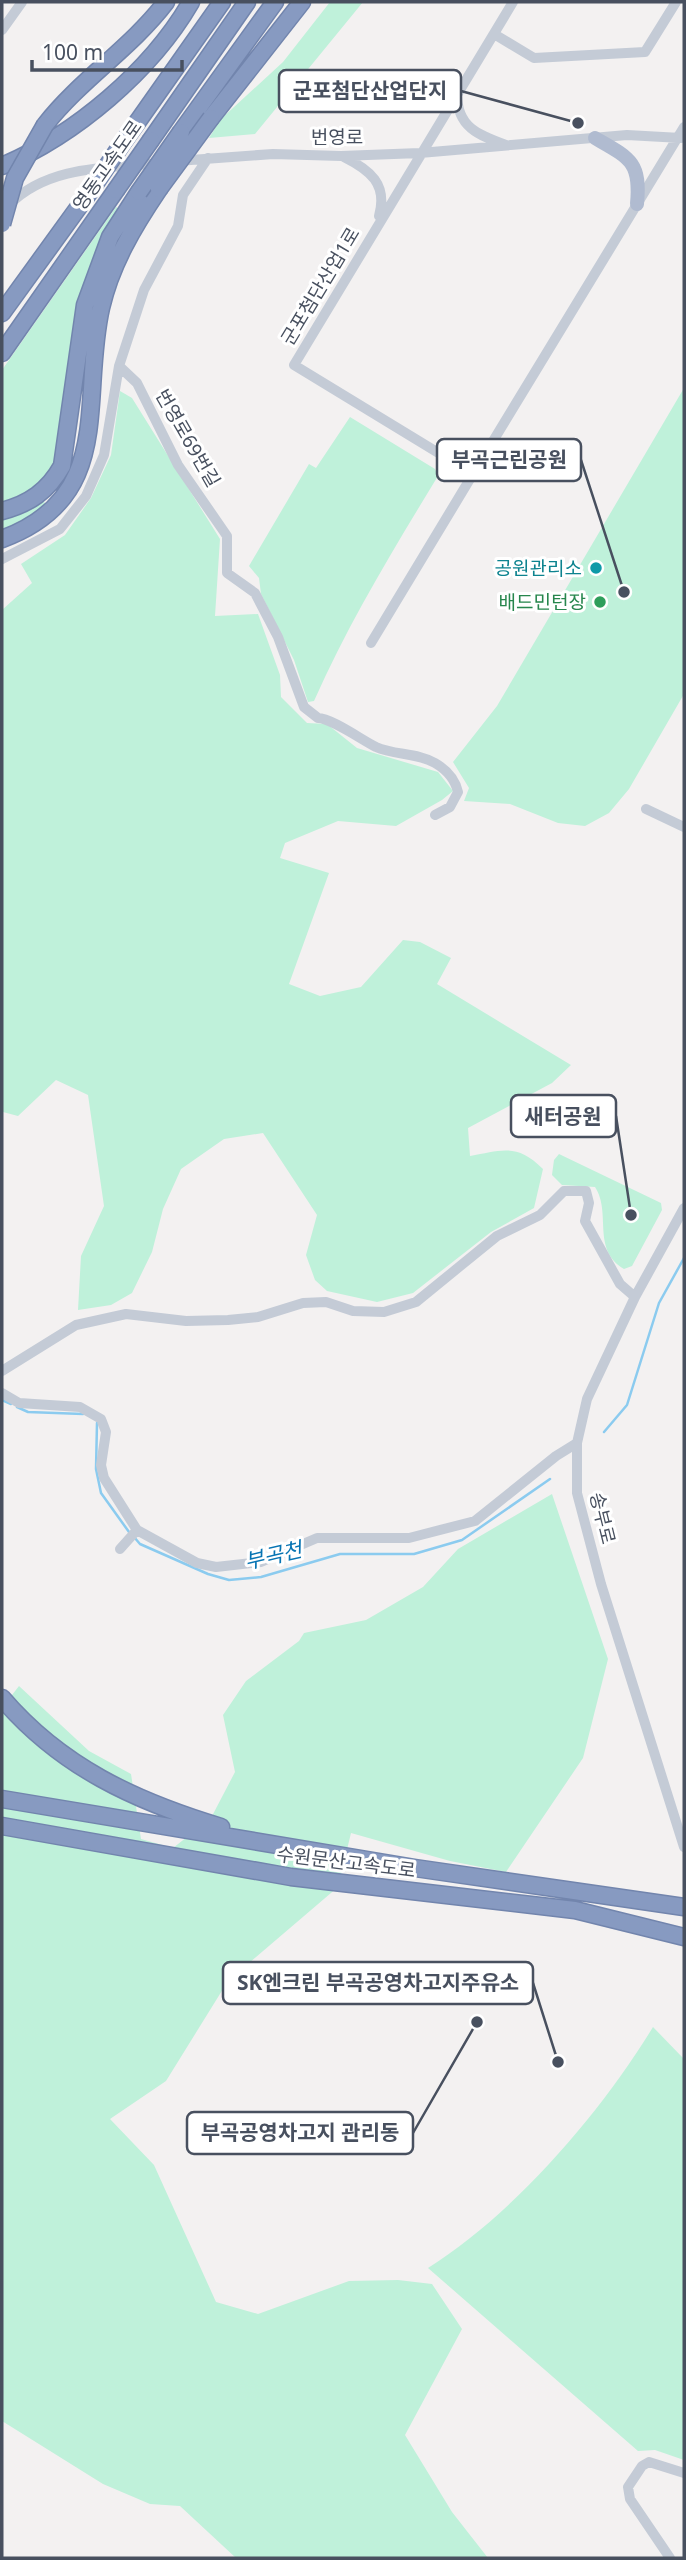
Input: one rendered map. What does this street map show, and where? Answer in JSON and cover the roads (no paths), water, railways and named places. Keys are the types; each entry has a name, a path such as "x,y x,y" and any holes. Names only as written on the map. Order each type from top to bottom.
{"highway":[{"path":"2,223 15,178 45,125 67,97 124,48 166,2"},
{"path":"2,166 72,129 123,86 182,18 191,2"},
{"name":"영동고속도로","path":"2,313 222,2"},
{"name":"영동고속도로","path":"2,353 247,2"},
{"path":"2,511 40,494 53,482 62,466 85,305 110,237 181,132 275,2"},
{"path":"2,539 41,520 58,503 80,466 91,430 92,359 102,304 126,241 159,189 211,118 302,2"},
{"path":"2,1698 21,1720 103,1782 180,1814 284,1845"},
{"name":"수원문산고속도로","path":"2,1799 415,1868 684,1907"},
{"name":"수원문산고속도로","path":"2,1826 291,1877 575,1910 684,1937"}],"main road":[{"path":"595,138 619,151 635,166 639,182 637,204"}],"street":[{"path":"2,30 22,2"},
{"name":"군포첨단산업1로","path":"473,474 294,365 513,2"},
{"path":"494,34 534,58 645,52 676,2 684,6"},
{"path":"457,94 461,119 466,125 478,135 508,146"},
{"path":"371,643 637,204 681,138 684,127"},
{"name":"번영로","path":"2,212 15,198 44,180 75,171 273,154 341,156 421,153 647,134 681,138"},
{"path":"341,156 365,168 379,182 382,199 377,224"},
{"path":"2,559 60,529 86,496 104,455 119,366 144,290 178,226 183,195 208,158"},
{"name":"번영로69번길","path":"119,366 137,383 178,465 228,536 227,573 255,593 278,637 304,706 318,718 326,718 348,733 382,749 433,761 449,773 458,792 450,807 435,815"},
{"path":"646,809 684,827"},
{"path":"2,1371 76,1325 126,1314 186,1321 228,1320 258,1317 303,1303 326,1302 353,1311 384,1312 416,1302 497,1236 540,1215 564,1191 586,1191 589,1203 585,1221 620,1284 635,1297"},
{"name":"송부로","path":"684,1208 635,1297 587,1399 578,1443 577,1493 598,1571 684,1847"},
{"path":"2,1393 19,1403 80,1407 101,1419 106,1432 101,1465 104,1478 137,1530 197,1563 216,1567 261,1562 317,1538 409,1538 475,1521 556,1456 578,1443"},
{"path":"120,1549 137,1530"},
{"path":"670,2558 631,2499 628,2487 642,2466 649,2462 684,2473"}],"waterway":[{"name":"부곡천","path":"604,1432 627,1405 659,1303 684,1258"},
{"name":"부곡천","path":"2,1400 11,1404"},
{"name":"부곡천","path":"17,1407 28,1412 83,1414"},
{"name":"부곡천","path":"97,1423 96,1469 101,1493 129,1532"},
{"name":"부곡천","path":"134,1537 140,1544 208,1574 229,1580 261,1577 340,1554 414,1554 462,1540 550,1479"}],"place":[{"name":"군포첨단산업단지","path":"578,123"},
{"name":"공원관리소","path":"596,568"},
{"name":"부곡근린공원","path":"624,592"},
{"name":"배드민턴장","path":"600,602"},
{"name":"새터공원","path":"631,1215"},
{"name":"부곡공영차고지 관리동","path":"477,2022"},
{"name":"SK엔크린 부곡공영차고지주유소","path":"558,2062"}]}
